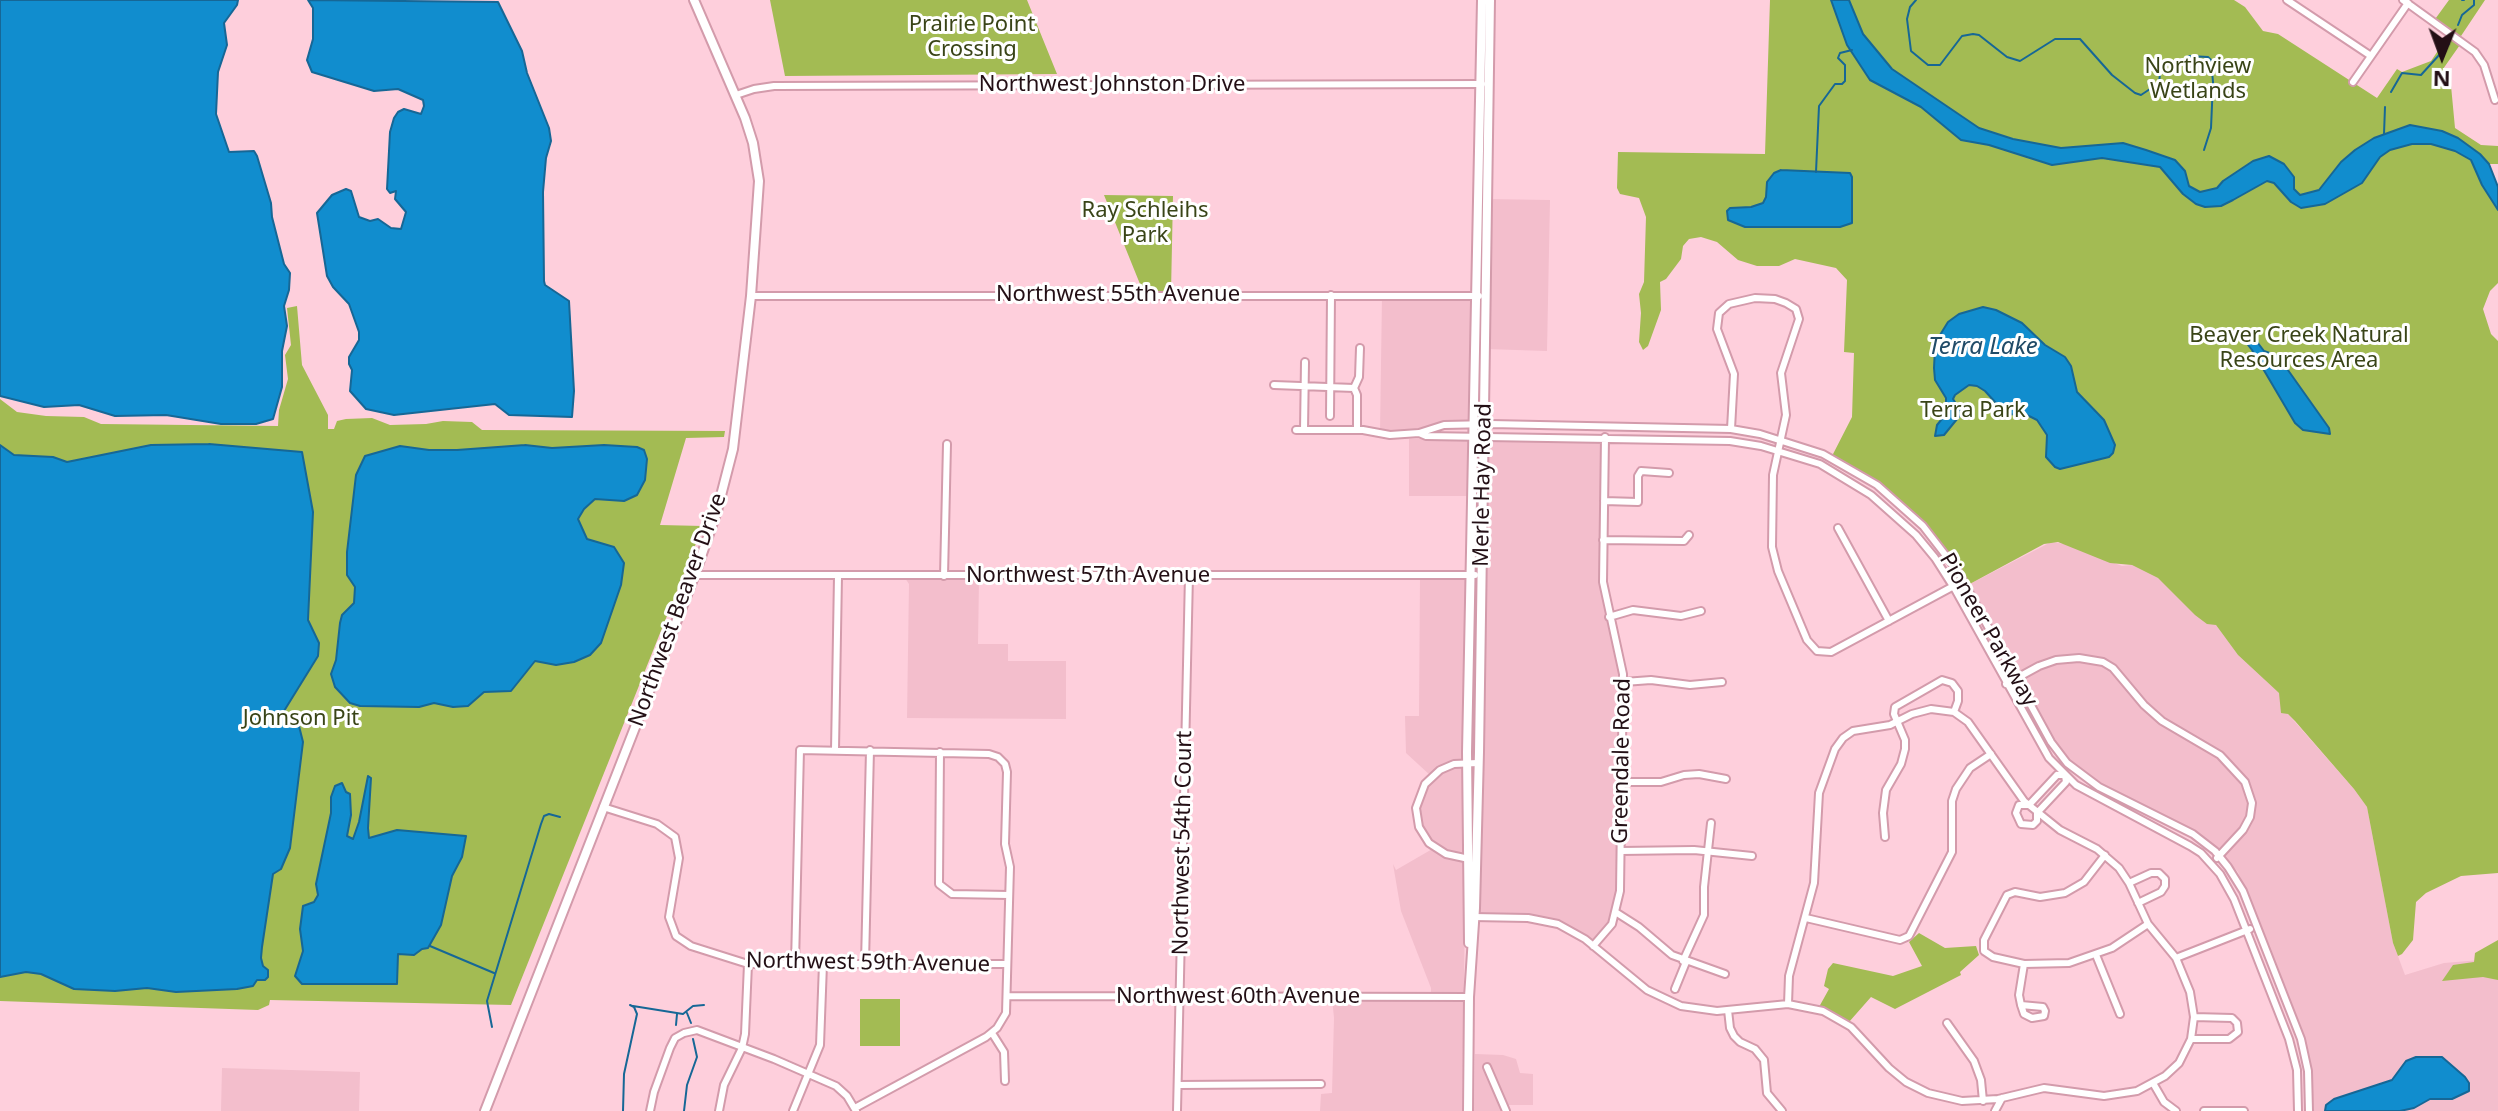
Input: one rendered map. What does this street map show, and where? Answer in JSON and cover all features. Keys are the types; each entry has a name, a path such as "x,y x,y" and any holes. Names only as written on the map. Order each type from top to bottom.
{"main road":[{"name":"Northwest Beaver Drive","path":"485,1111 694,575 717,511 733,449 751,296 759,181 753,143 736,95 694,0"},
{"name":"Merle Hay Road","path":"1468,1111 1484,435 1479,424 1478,84 1482,0"},
{"name":"Merle Hay Road","path":"1480,296 1490,84 1490,0"},
{"name":"Merle Hay Road","path":"1472,859 1467,763 1470,575 1473,435 1479,424"}],"street":[{"path":"2287,0 2371,56"},
{"path":"2353,82 2407,1 2475,52 2484,65 2495,100"},
{"name":"Northwest Johnston Drive","path":"736,95 774,86 1490,84"},
{"path":"1330,416 1331,295"},
{"name":"Northwest 55th Avenue","path":"751,296 1480,296"},
{"path":"1730,441 1735,383 1732,366 1717,329 1719,313 1725,306 1736,302 1775,299 1796,309 1799,319 1781,373 1786,415 1771,487 1772,547 1778,571 1807,640 1817,651 1831,652 1963,581"},
{"path":"1357,430 1357,395 1354,388 1359,377 1360,348"},
{"path":"1305,362 1305,386"},
{"path":"1274,385 1354,388"},
{"name":"Pioneer Parkway","path":"1305,386 1300,430 1357,430 1390,435 1419,433 1444,425 1479,424 1731,429 1782,440 1823,454 1877,485 1923,526 1963,581 2051,742 2072,767 2099,787 2193,834 2219,855 2239,883 2305,1054 2309,1111"},
{"name":"Greendale Road","path":"1605,426 1603,582 1624,682 1617,913"},
{"name":"Pioneer Parkway","path":"1419,433 1426,436 1730,441 1779,451 1820,464 1871,495 1916,535 1953,586 2049,758 2089,793 2190,846 2212,864 2228,886 2293,1052 2299,1087 2298,1111"},
{"path":"944,576 947,444"},
{"path":"1604,501 1638,502 1638,476 1641,471 1669,473"},
{"path":"1838,528 1889,621"},
{"path":"1603,540 1684,541 1689,535"},
{"name":"Northwest 57th Avenue","path":"694,575 1481,575"},
{"name":"Northwest 54th Court","path":"1177,1111 1189,575"},
{"path":"835,750 838,576"},
{"path":"1609,617 1633,610 1681,616 1701,611"},
{"path":"2006,684 2056,660 2079,658 2103,662 2113,668 2162,721 2220,755 2245,782 2252,803 2250,817 2243,830 2212,864"},
{"path":"1624,682 1651,680 1690,685 1722,682"},
{"path":"1885,837 1883,813 1886,790 1901,764 1905,749 1894,714 1897,704 1938,681 1952,683 1958,691 1954,712"},
{"path":"1471,917 1548,921 1576,933 1648,991 1669,1002 1694,1009 1717,1011 1788,1004 1813,1008 1842,1020 1859,1033 1889,1068 1906,1082 1928,1093 1962,1101 2002,1098 2044,1088 2093,1096 2115,1096 2153,1083 2179,1063 2191,1039 2194,1017 2190,992 2176,958 2148,924 2129,883 2105,855 2037,813 1972,726 1954,712 1926,710 1898,723 1853,731 1835,749 1819,793 1815,828 1816,866 1806,918 1789,976 1788,1004"},
{"path":"650,1111 675,1038 697,1030 836,1086 856,1110 992,1033 1006,1013 1008,996 1010,867 1005,844 1007,772 998,757 940,752 800,750 795,964"},
{"path":"865,963 870,750"},
{"path":"940,752 939,884 952,894 1009,895"},
{"path":"1806,918 1900,940 1909,936 1952,852 1951,816 1956,789 1970,768 1991,754"},
{"path":"1472,859 1446,854 1429,843 1419,827 1416,808 1419,794 1431,777 1449,766 1478,763"},
{"path":"2065,775 2066,782 2037,813 2037,821 2033,825 2021,824 2016,813 2019,805 2027,803 2057,775 2065,775 2072,767"},
{"path":"1622,782 1661,782 1699,774 1726,779"},
{"name":"Northwest 59th Avenue","path":"603,807 657,824 675,837 679,858 669,917 676,936 691,946 748,964 1007,964"},
{"path":"1675,989 1704,915 1711,823"},
{"path":"1621,851 1752,856"},
{"path":"2105,855 2084,882 2065,893 2040,897 2015,892 2007,895 1984,940 1983,949 1987,955 2024,964 2069,963 2096,955 2148,924"},
{"path":"2129,883 2156,872 2165,879 2161,892 2138,903"},
{"path":"1593,946 1604,936 1617,913 1665,950 1685,961 1725,974"},
{"path":"2176,958 2257,926"},
{"path":"2096,955 2120,1014"},
{"path":"719,1111 724,1085 742,1048 748,964"},
{"path":"793,1111 821,1040 823,964"},
{"path":"2021,1005 2019,995 2024,964"},
{"name":"Northwest 60th Avenue","path":"1008,996 1469,997"},
{"path":"1728,1010 1734,1036 1763,1058 1767,1093 1782,1111"},
{"path":"2191,1039 2229,1039 2238,1032 2237,1023 2232,1018 2194,1017"},
{"path":"1947,1023 1974,1061 1981,1080 1983,1101"},
{"path":"992,1033 1004,1052 1005,1081"},
{"path":"1487,1067 1506,1111"},
{"path":"2153,1083 2164,1102 2176,1111"},
{"path":"1178,1085 1321,1084"},
{"path":"1995,1111 2002,1098"},
{"path":"1962,1101 1970,1111"},
{"path":"2204,1111 2244,1111"}],"shaded area":[{"path":"1485,199 1550,200 1547,351 1485,349"},
{"path":"1382,296 1476,297 1474,424 1444,425 1419,433 1380,433"},
{"path":"1484,435 1605,437 1603,582 1623,674 1617,913 1593,946 1548,921 1475,917"},
{"path":"1464,437 1470,444 1469,496 1409,496 1409,439"},
{"path":"2051,542 2065,544 2122,566 2132,565 2158,578 2216,625 2238,655 2279,693 2288,714 2367,807 2393,943 2405,975 2444,963 2498,962 2498,1111 2309,1111 2308,1071 2283,985 2238,872 2215,848 2094,782 2068,761 2052,739 1968,585"},
{"path":"1416,575 1470,575 1462,1111 1320,1111 1321,1094 1332,1093 1332,998 1431,997 1431,988 1401,911 1393,864 1396,870 1434,848 1416,813 1431,776 1406,753 1405,716 1419,716 1420,578"},
{"path":"905,578 979,579 978,644 1008,644 1008,661 1066,661 1066,719 907,718 909,584"},
{"path":"1475,1054 1516,1059 1520,1073 1533,1074 1533,1105 1508,1105 1510,1111 1474,1111"},
{"path":"222,1068 360,1072 359,1111 221,1111"}],"green space":[{"name":"Prairie Point Crossing","path":"770,0 1027,0 1057,74 785,76"},
{"name":"Beaver Creek Natural Resources Area","path":"1770,0 2234,0 2245,7 2263,31 2278,34 2377,98 2397,69 2402,72 2431,61 2450,33 2433,22 2449,0 2485,0 2443,69 2450,75 2455,128 2481,145 2498,146 2498,164 2474,164 2482,185 2498,210 2498,283 2490,291 2483,309 2491,334 2498,341 2498,873 2461,876 2426,893 2416,902 2413,940 2402,954 2398,956 2393,943 2367,807 2295,721 2288,714 2281,713 2279,693 2238,655 2216,625 2207,624 2195,615 2158,578 2132,565 2110,563 2058,542 2044,544 1966,586 1957,570 1901,505 1831,458 1852,417 1854,353 1844,352 1847,280 1836,268 1795,259 1779,266 1757,266 1738,260 1717,242 1701,237 1689,239 1683,246 1681,259 1666,279 1660,282 1661,310 1648,346 1643,350 1639,342 1639,294 1644,282 1646,217 1639,198 1620,194 1617,188 1618,152 1765,154"},
{"name":"Ray Schleihs Park","path":"1104,195 1173,196 1171,292 1142,289"},
{"name":"Johnson Pit","path":"297,306 302,365 328,415 328,429 334,429 337,421 372,418 390,425 472,422 482,430 725,431 724,437 686,438 660,525 703,526 511,1005 270,1000 269,1005 258,1010 0,1001 0,399 17,412 84,417 101,424 278,426 288,379 285,355 291,345 287,308"},
{"path":"1919,933 1945,948 1976,946 1979,955 1960,972 1961,975 1895,1009 1871,997 1849,1022 1819,1007 1829,989 1824,986 1828,969 1833,963 1893,976 1922,966 1909,942"},
{"path":"2498,940 2498,980 2483,977 2442,981 2453,965 2474,962 2475,953"},
{"path":"860,999 900,999 900,1046 860,1046"}],"water":[{"path":"0,0 238,0 224,23 227,45 218,72 216,114 229,152 254,151 257,156 284,264 290,273 284,306 287,326 282,351 282,387 273,419 256,424 221,424 166,415 115,416 79,405 44,407 0,396"},
{"path":"308,0 498,2 522,51 527,73 549,128 551,141 543,192 544,281 545,285 569,301 574,391 572,417 509,415 495,404 394,415 366,409 350,391 352,370 349,357 359,340 359,332 349,304 327,276 317,213 332,195 346,189 351,191 359,217 370,221 378,219 391,228 401,229 406,212 395,199 396,191 390,193 387,189 390,132 398,112 404,109 421,114 424,106 423,100 398,89 374,91 312,72 307,60 313,39 313,8"},
{"path":"1831,0 1849,0 1863,34 1892,69 1979,128 2013,139 2061,148 2123,143 2175,160 2185,171 2189,186 2200,192 2217,188 2253,161 2269,156 2284,164 2294,177 2294,189 2300,195 2319,190 2355,150 2374,138 2410,125 2442,131 2480,154 2489,164 2498,187 2498,210 2471,160 2455,151 2431,144 2412,144 2390,150 2380,157 2362,183 2325,204 2301,208 2274,183 2267,181 2221,206 2205,207 2183,194 2160,167 2102,158 2052,165 1989,145 1961,140 1921,107 1870,80 1847,45"},
{"path":"1781,170 1850,173 1852,223 1840,227 1745,227 1728,220 1727,211 1730,208 1763,203 1767,182"},
{"name":"Terra Lake","path":"1983,307 2022,323 2045,345 2065,357 2071,366 2077,392 2104,420 2115,445 2109,457 2060,469 2055,467 2046,457 2047,435 2037,420 2027,415 2006,414 1985,391 1969,385 1953,399 1962,413 1944,435 1935,436 1937,425 1946,414 1946,398 1935,380 1935,348 1948,322 1959,314"},
{"path":"2238,332 2251,334 2264,351 2278,356 2329,428 2330,434 2303,430 2295,423"},
{"path":"209,444 302,452 313,512 308,620 319,643 318,656 284,711 285,723 299,726 303,742 290,848 281,869 273,874 262,947 261,958 268,970 268,977 257,980 253,986 237,989 176,992 147,988 115,991 74,989 41,974 26,972 0,977 0,445 14,455 53,457 67,462 151,445"},
{"path":"525,445 552,448 604,445 644,450 647,459 645,480 637,495 624,501 595,499 578,519 587,539 614,547 624,563 621,585 601,643 590,655 574,662 556,665 535,661 511,691 484,692 468,706 434,703 419,707 360,706 350,703 335,687 331,674 342,615 354,603 355,587 347,575 347,552 356,475 365,456 400,446 457,450"},
{"path":"368,776 371,778 369,838 397,830 466,836 462,857 452,876 441,925 428,948 414,955 398,954 397,984 302,984 295,976 303,951 300,929 303,906 314,902 318,895 316,884 331,813 331,797 335,786 342,783 350,794 351,815 347,836 353,839"},
{"path":"2416,1057 2442,1057 2465,1077 2469,1091 2452,1099 2430,1099 2414,1108 2400,1111 2325,1111 2326,1105 2334,1099 2392,1080 2406,1061"}],"waterway":[{"path":"1916,0 1910,7 1907,19 1911,51 1928,65 1940,65 1962,36 1973,34 1979,35 2007,57 2020,61 2055,39 2080,39 2112,75 2141,95 2159,83 2160,74 2189,56 2208,57 2213,82 2211,128 2204,150"},
{"path":"2458,25 2462,15 2474,5 2474,0"},
{"path":"2391,92 2402,73 2421,75 2449,44"},
{"path":"1816,172 1819,106 1835,84 1845,81 1845,65 1838,58 1840,53 1852,50"},
{"path":"2384,134 2385,107"},
{"path":"492,1027 487,1001 541,824 544,816 549,814 560,817"},
{"path":"430,946 494,973"},
{"path":"623,1111 624,1074 637,1014 630,1005"},
{"path":"633,1006 683,1014 693,1006 704,1005"},
{"path":"687,1013 691,1023"},
{"path":"676,1025 677,1014"},
{"path":"684,1111 687,1085 697,1057 693,1039"}],"park label":[{"name":"Northview Wetlands","path":"2198,80"},
{"name":"Terra Park","path":"1973,411"}]}
